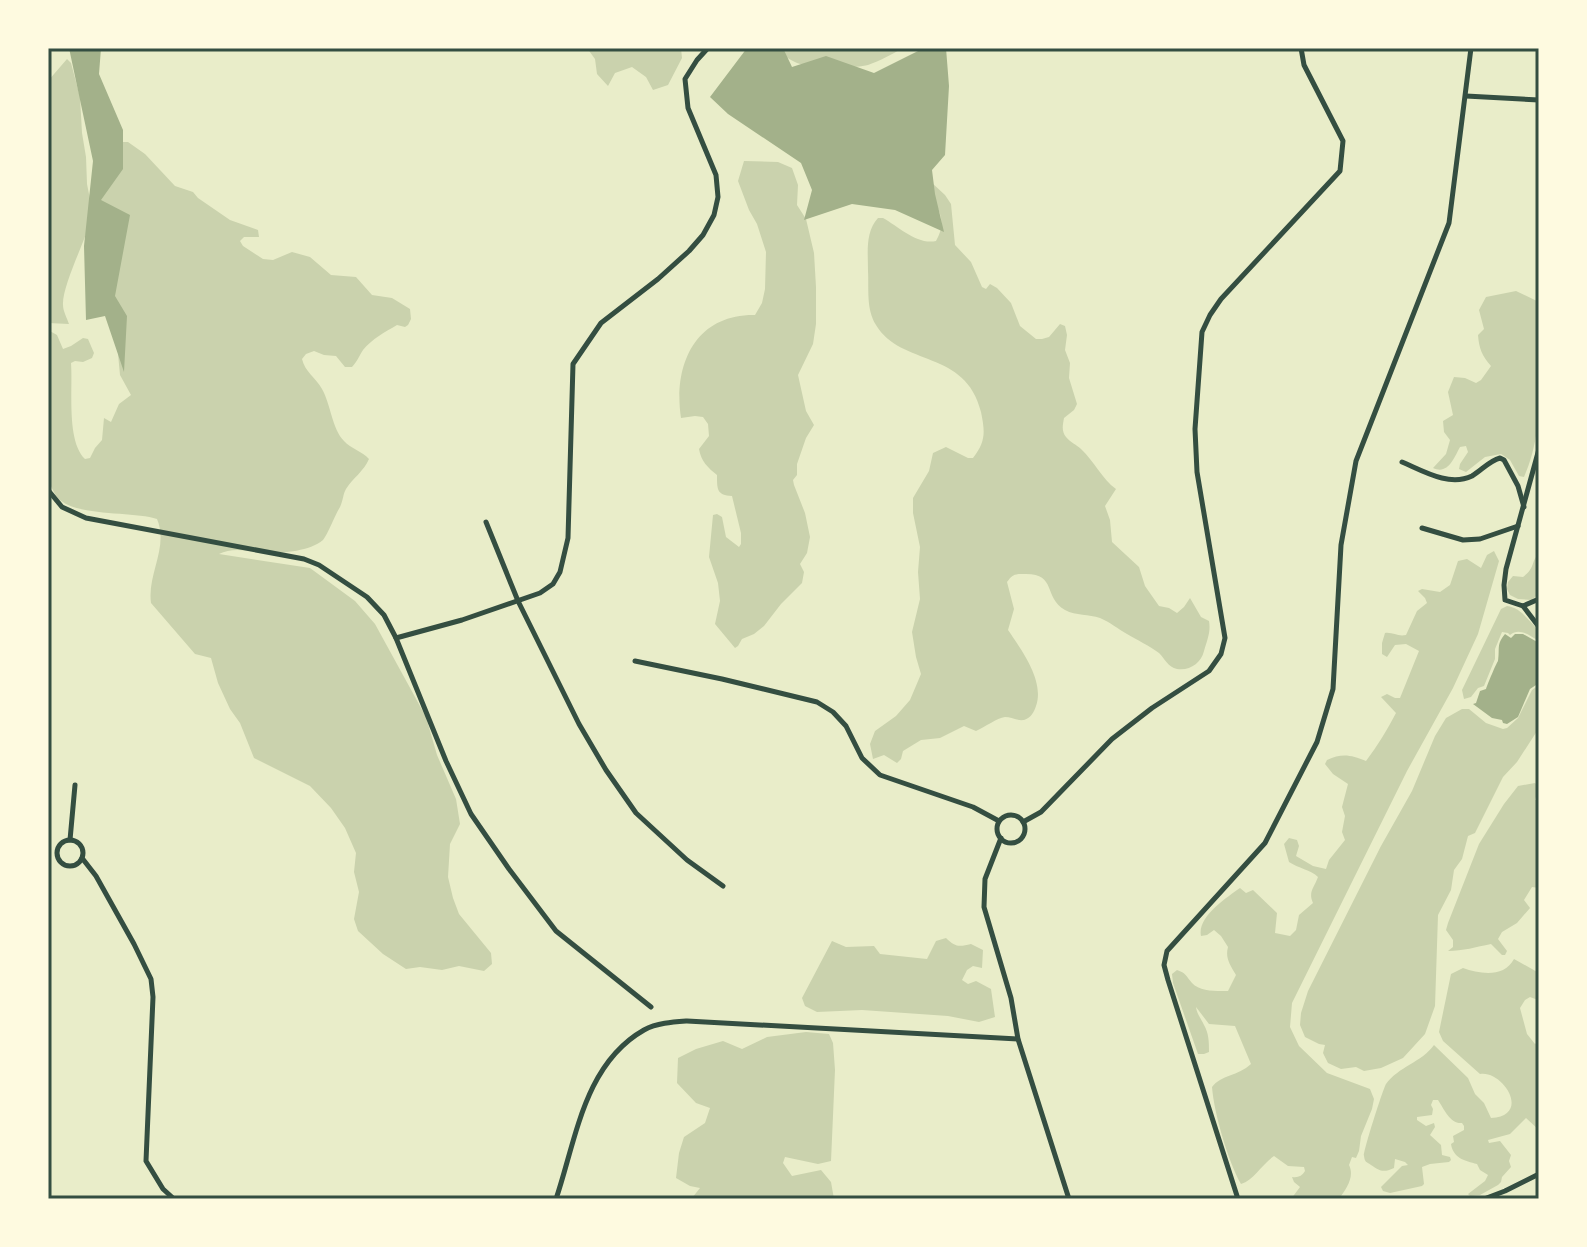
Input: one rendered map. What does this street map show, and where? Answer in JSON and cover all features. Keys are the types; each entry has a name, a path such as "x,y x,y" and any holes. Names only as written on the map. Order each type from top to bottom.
{"street":[{"path":"396,638 462,620 540,593 553,584 560,572 568,538 573,364 601,323 689,251 714,215 718,197 716,175 688,108 685,79 708,48"},
{"path":"1023,822 1041,812 1112,739 1152,708 1209,671 1221,654 1225,638 1197,472 1195,429 1202,332 1221,299 1340,171 1343,141 1304,65 1301,48"},
{"path":"1238,1199 1164,965 1167,951 1265,843 1317,742 1333,689 1341,545 1356,461 1449,223 1471,48"},
{"path":"1466,96 1539,100"},
{"path":"1539,449 1504,585 1505,600 1523,606 1539,627"},
{"path":"1402,462 1452,481 1469,477 1492,460 1500,458 1518,486 1524,508"},
{"path":"48,490 62,507 86,518 291,556 319,565 367,597 384,615 396,638 471,814 501,858 556,931 651,1007"},
{"path":"486,522 518,601 579,724 606,770 636,813 687,860 723,886"},
{"path":"1422,528 1472,540 1519,525"},
{"path":"1523,606 1539,599"},
{"path":"635,661 817,702 833,712 846,726 862,758 880,775 973,807 999,821"},
{"path":"70,840 75,785"},
{"path":"1016,815 1023,822 1024,834 1018,841 1009,842 1001,838 997,830 1002,817 1016,815"},
{"path":"1001,838 985,879 984,907 1011,998 1018,1039 1069,1199"},
{"path":"70,840 83,850 82,858 76,864 68,865 58,857 57,849 62,842 70,840"},
{"path":"48,862 58,857"},
{"path":"82,858 96,876 151,979 153,997 146,1161 163,1189 174,1199"},
{"path":"556,1199 586,1100 601,1070 624,1045 646,1029 669,1022 687,1021 1018,1039"},
{"path":"1484,1199 1539,1174"}],"shaded area":[{"path":"69,48 101,48 99,74 123,130 123,169 101,200 130,215 115,296 127,316 124,372 105,316 86,320 84,246 93,161"},
{"path":"587,48 681,48 682,58 668,85 653,90 646,77 632,67 615,73 608,86 597,74 595,59"},
{"path":"747,48 783,48 792,67 826,56 874,73 924,48 946,48 949,86 945,155 932,170 944,232 895,210 852,204 804,220 812,190 801,163 728,114 710,97"},
{"path":"775,48 903,48 868,65 843,67 797,63"},
{"path":"67,59 71,63 80,97 90,199 120,145 128,142 145,154 175,186 193,192 230,220 258,230 259,237 244,237 240,241 263,259 273,260 292,252 310,257 331,275 356,277 372,295 392,298 410,309 408,325 397,325 375,339 352,367 345,367 336,356 314,351 302,359 322,389 340,436 369,459 346,489 323,540 311,547 289,552 237,550 219,554 310,568 355,601 375,624 426,717 437,755 456,799 460,824 450,844 448,877 459,914 491,953 492,964 484,971 459,966 442,970 406,969 383,954 358,931 354,919 359,892 354,872 356,853 345,828 310,786 254,758 240,723 218,683 211,658 195,654 151,603 161,540 157,519 76,508 57,497 48,480 48,330 57,335 63,349 83,338 88,339 94,353 92,358 83,362 71,363 73,428 79,451 85,459 90,458 102,440 104,418 111,422 119,404 131,395 120,375 117,343 86,234 63,298 69,324 48,323 48,81"},
{"path":"744,161 778,162 792,168 798,185 797,205 806,219 814,253 816,324 813,344 798,375 806,411 814,425 806,438 793,480 810,537 807,553 800,564 804,572 802,583 764,626 742,639 735,648 715,624 720,601 718,583 709,557 713,515 722,517 726,537 739,547 741,533 732,496 719,491 717,475 705,464 700,453 699,449 709,436 708,424 703,417 681,418 679,398 685,362 692,346 703,333 717,323 734,317 755,315 762,303 766,252 738,181"},
{"path":"931,182 951,204 955,245 971,262 982,287 986,289 990,284 997,288 1011,303 1020,326 1036,339 1049,337 1060,324 1065,326 1069,378 1077,404 1064,418 1063,430 1066,437 1086,454 1116,489 1105,506 1112,542 1139,567 1145,586 1159,606 1177,613 1190,598 1201,617 1209,621 1209,629 1200,659 1190,667 1177,669 1155,650 1104,620 1065,610 1041,577 1033,574 1013,575 1007,582 1014,609 1008,630 1035,676 1038,696 1033,713 1024,720 1005,717 976,731 964,726 940,738 921,740 903,751 897,763 884,755 873,759 870,744 875,731 896,716 910,700 921,674 912,632 920,599 920,547 913,498 929,471 933,453 946,447 973,458 983,436 981,412 973,392 962,378 887,338 876,325 871,312 868,250 871,230 878,218 883,218 915,238 936,241 941,220 927,190"},
{"path":"1516,291 1539,302 1539,414 1524,477 1519,476 1510,460 1501,454 1485,457 1466,472 1459,469 1468,452 1466,446 1460,447 1447,467 1433,468 1446,454 1450,440 1444,432 1443,421 1453,415 1448,392 1454,377 1476,383 1491,366 1479,344 1478,335 1484,329 1479,310 1486,297"},
{"path":"1494,551 1499,561 1478,634 1292,1003 1290,1027 1299,1046 1327,1073 1370,1089 1374,1099 1359,1151 1349,1165 1349,1183 1339,1199 1291,1199 1300,1187 1292,1177 1301,1175 1304,1167 1288,1166 1274,1156 1241,1184 1222,1137 1212,1087 1251,1064 1235,1026 1209,1024 1196,1007 1209,1045 1209,1052 1198,1054 1172,974 1177,970 1195,986 1228,991 1236,975 1228,958 1228,947 1214,930 1201,936 1201,929 1208,915 1240,888 1246,893 1253,890 1277,913 1275,933 1290,936 1296,930 1299,915 1313,903 1311,893 1318,877 1289,862 1284,844 1289,838 1297,840 1296,856 1313,866 1326,869 1329,860 1345,840 1342,807 1348,784 1325,764 1327,760 1342,756 1366,761 1396,713 1381,697 1387,694 1400,698 1419,651 1406,644 1395,645 1387,657 1382,654 1385,633 1406,635 1417,611 1427,603 1418,591 1440,592 1450,585 1458,561 1467,559 1481,568 1487,555"},
{"path":"1539,553 1539,593 1532,600 1510,595 1508,582 1513,576 1523,577 1527,574"},
{"path":"1507,606 1521,612 1539,630 1539,641 1520,632 1510,635 1502,632 1484,686 1464,699 1462,690 1501,609"},
{"path":"1505,634 1511,638 1515,634 1523,634 1539,643 1539,683 1530,689 1518,717 1507,724 1492,718 1473,704 1480,691 1486,689 1498,661 1499,644"},
{"path":"1539,685 1539,728 1517,762 1503,777 1475,833 1468,836 1462,859 1454,870 1451,890 1438,915 1435,1006 1425,1034 1403,1058 1381,1068 1364,1071 1356,1067 1341,1069 1328,1063 1323,1053 1325,1045 1305,1037 1300,1025 1308,991 1412,791 1435,736 1446,718 1462,709 1469,709 1486,723 1507,728 1518,718 1532,690"},
{"path":"1535,783 1539,787 1535,800 1539,800 1539,888 1532,887 1524,900 1530,908 1498,939 1507,951 1505,955 1491,944 1448,951 1453,947 1453,940 1446,930 1448,923 1479,844 1518,786"},
{"path":"946,938 955,945 971,944 983,950 982,968 973,966 962,980 968,984 976,981 991,989 995,1017 979,1022 948,1016 862,1010 817,1012 805,1006 802,998 832,941 846,947 874,946 880,954 927,959 936,941"},
{"path":"1514,959 1539,973 1538,1000 1530,997 1520,1008 1527,1034 1535,1044 1539,1041 1539,1130 1526,1118 1510,1134 1488,1140 1489,1143 1500,1141 1511,1155 1511,1167 1498,1185 1480,1195 1470,1196 1468,1194 1488,1175 1477,1164 1454,1153 1451,1144 1454,1142 1453,1136 1464,1130 1464,1126 1451,1119 1438,1100 1433,1100 1432,1115 1417,1117 1417,1120 1426,1126 1434,1123 1430,1135 1441,1145 1442,1155 1451,1160 1422,1167 1422,1186 1390,1193 1383,1191 1381,1187 1402,1166 1408,1165 1395,1159 1394,1168 1382,1171 1365,1160 1381,1097 1391,1078 1434,1045 1468,1078 1491,1118 1510,1110 1510,1094 1504,1086 1489,1075 1480,1074 1443,1041 1439,1032 1451,974 1463,968 1484,973 1498,972"},
{"path":"806,1032 829,1034 833,1043 835,1070 831,1161 818,1164 785,1157 783,1163 792,1176 821,1170 831,1182 834,1199 686,1199 692,1198 700,1188 676,1178 679,1153 684,1137 705,1123 710,1108 696,1103 677,1083 678,1058 723,1041 742,1049 767,1037"}]}
